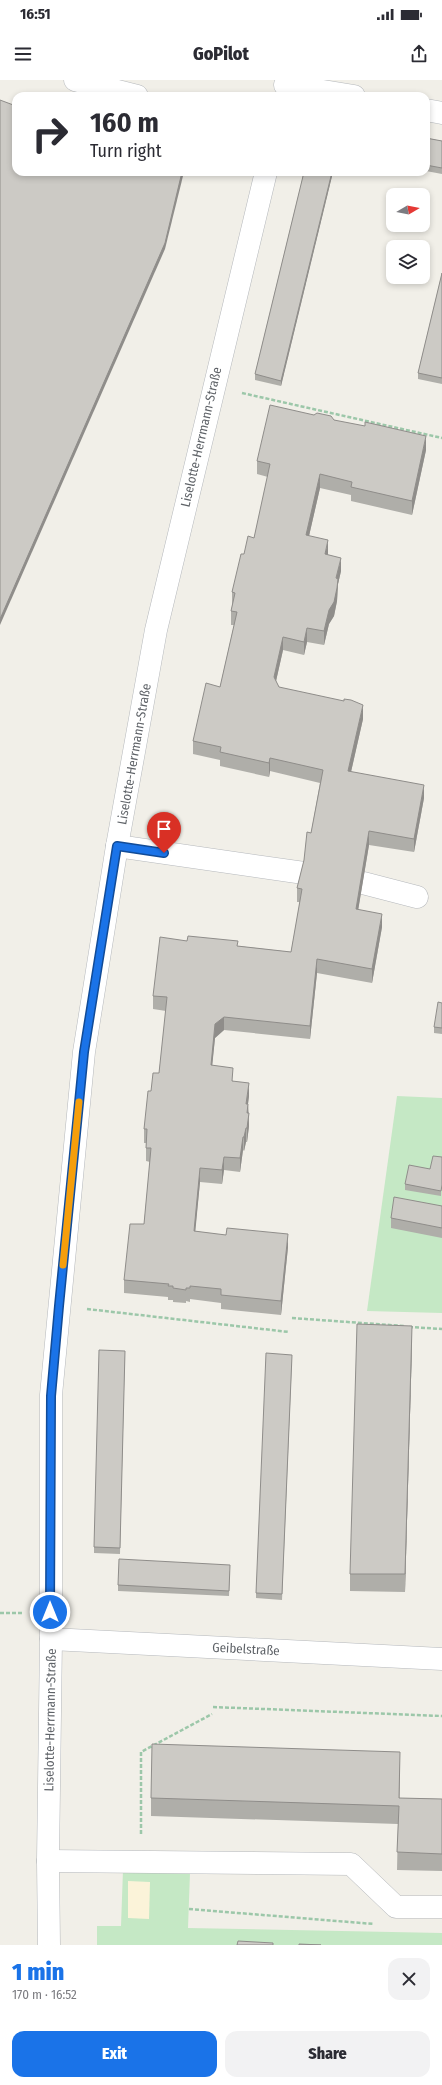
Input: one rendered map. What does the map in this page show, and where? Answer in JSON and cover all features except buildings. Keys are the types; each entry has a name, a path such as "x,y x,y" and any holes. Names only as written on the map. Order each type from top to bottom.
{"street":[{"path":"76,80 122,92"},
{"path":"284,87 323,92"},
{"path":"430,111 442,113"},
{"name":"Liselotte-Herrmann-Straße","path":"49,1945 48,1860 51,1639 51,1396 84,1052 117,846 156,630 213,387 265,176"},
{"path":"117,846 304,874"},
{"path":"363,883 417,897"},
{"name":"Geibelstraße","path":"51,1639 442,1659"},
{"path":"48,1860 140,1860 351,1864 396,1907 442,1907"}],"path":[{"path":"213,387 442,438"},
{"path":"59,1306 289,1332"},
{"path":"292,1318 442,1329"},
{"path":"213,1707 442,1716"},
{"path":"140,1860 141,1752 212,1714"},
{"path":"189,1909 375,1924"}],"green space":[{"path":"397,1096 442,1098 442,1313 367,1311"},
{"path":"123,1870 190,1873 188,1928 442,1933 442,1945 97,1945 97,1926 121,1926"}],"sand":[{"path":"128,1881 150,1882 149,1919 128,1918"}],"slow traffic":[{"path":"63,1265 79,1102"}],"route":[{"path":"50,1612 51,1396 84,1052 117,846 164,853"}]}
